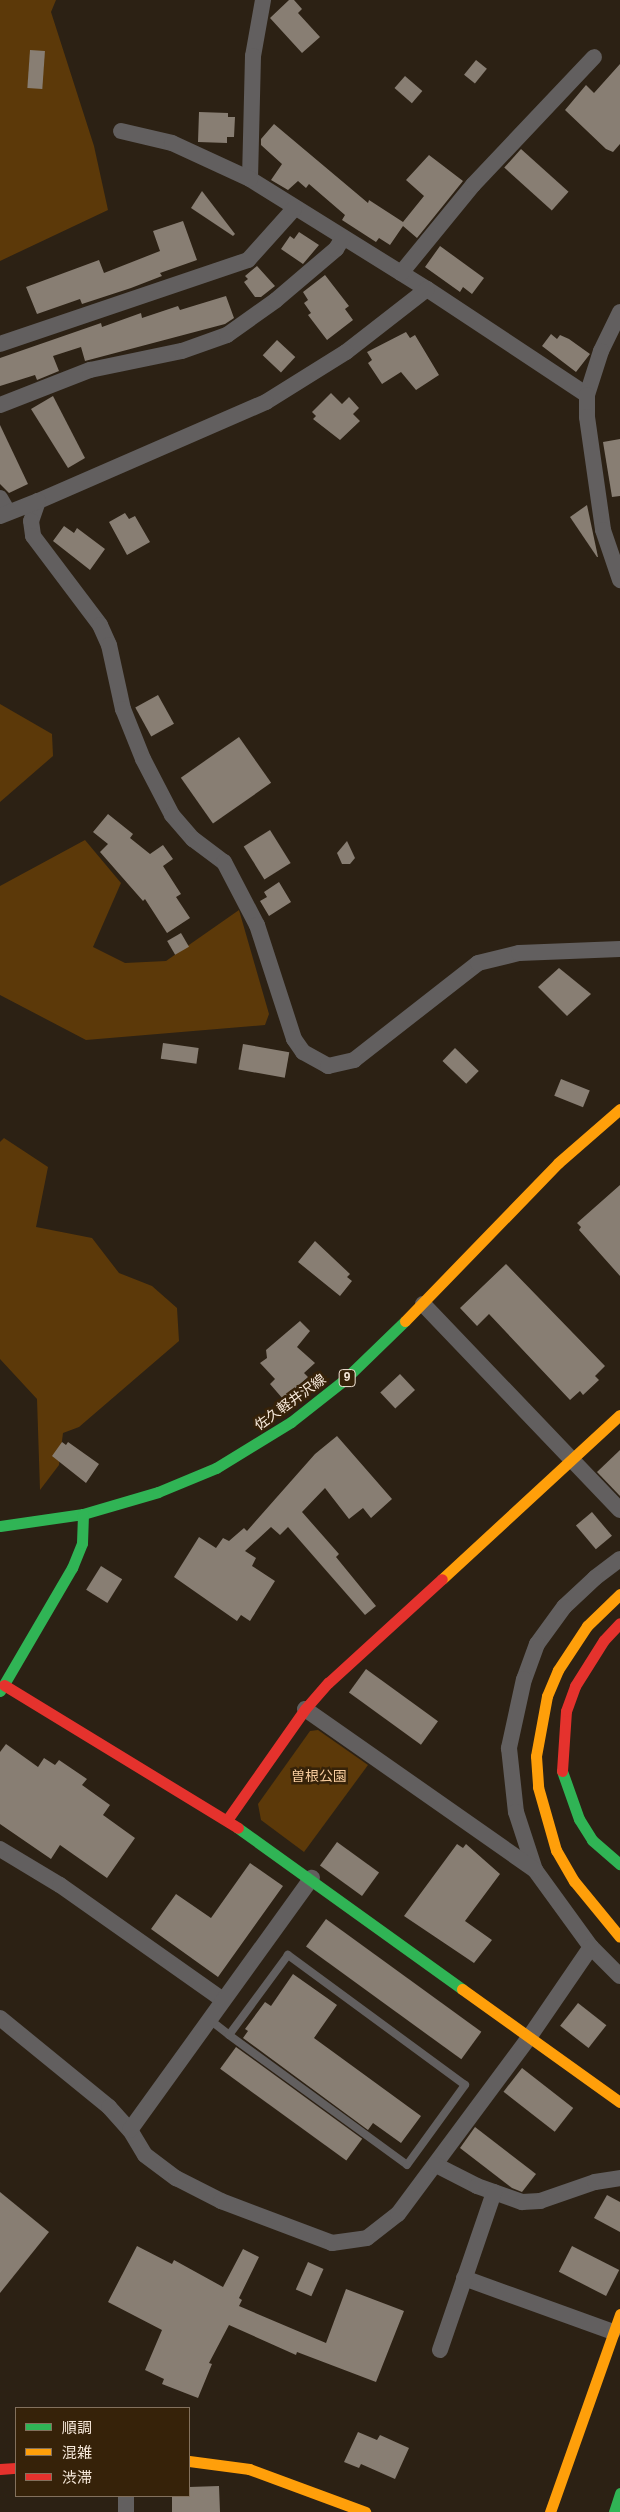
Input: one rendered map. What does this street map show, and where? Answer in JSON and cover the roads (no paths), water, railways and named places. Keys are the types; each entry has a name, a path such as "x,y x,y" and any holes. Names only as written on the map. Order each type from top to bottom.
{"main road":[{"name":"佐久軽井沢線","path":"0,1526 83,1514 190,1479 265,1440 343,1381 423,1304 558,1163 620,1109"},
{"path":"227,1820 305,1710 328,1683 570,1458 620,1414"},
{"path":"83,1514 82,1543 72,1568 2,1688 227,1820 312,1878 620,2102"},
{"path":"620,1594 587,1626 558,1670 544,1705 536,1756 540,1795 556,1850 574,1881 620,1937"},
{"path":"620,1623 604,1640 575,1686 566,1711 561,1757 563,1778 579,1819 592,1840 620,1864"},
{"path":"550,2512 620,2314"},
{"path":"190,2461 249,2469 365,2512"},
{"path":"0,2469 15,2468"},
{"path":"614,2512 620,2493"}],"street":[{"path":"250,179 253,56 263,0"},
{"path":"401,273 473,185 594,57"},
{"path":"121,131 172,143 250,179 294,209 427,289 587,395"},
{"path":"0,344 248,260 294,209"},
{"path":"0,405 90,370 182,351 227,335 276,300 336,249 344,238"},
{"path":"3,509 38,500 266,402 346,352 427,289"},
{"path":"620,312 601,351 587,395 587,418 603,530 620,580"},
{"path":"38,500 31,521 33,536 100,625 109,644 123,709 143,759 172,814 193,839 224,862 257,925 294,1039 303,1052 328,1066 354,1060 478,962 519,953 620,950"},
{"path":"423,1304 620,1510"},
{"path":"620,1560 594,1578 564,1607 537,1644 524,1679 509,1748 516,1812 536,1870 591,1948 620,1976"},
{"path":"305,1710 536,1870"},
{"path":"0,1848 60,1885 223,2000"},
{"path":"130,2130 312,1878"},
{"path":"0,2018 109,2107 130,2130 145,2155 176,2178 221,2201 332,2244 367,2238 398,2214 530,2036 591,1948"},
{"path":"436,2165 494,2192 522,2202 540,2201 595,2182 620,2178"},
{"path":"440,2350 494,2192"},
{"path":"464,2278 614,2332"},
{"path":"126,2497 126,2512"}],"lane":[{"path":"210,2020 229,2035 407,2165 465,2085 288,1955 229,2035"}],"park label":[{"name":"曽根公園","path":"319,1776"}]}
